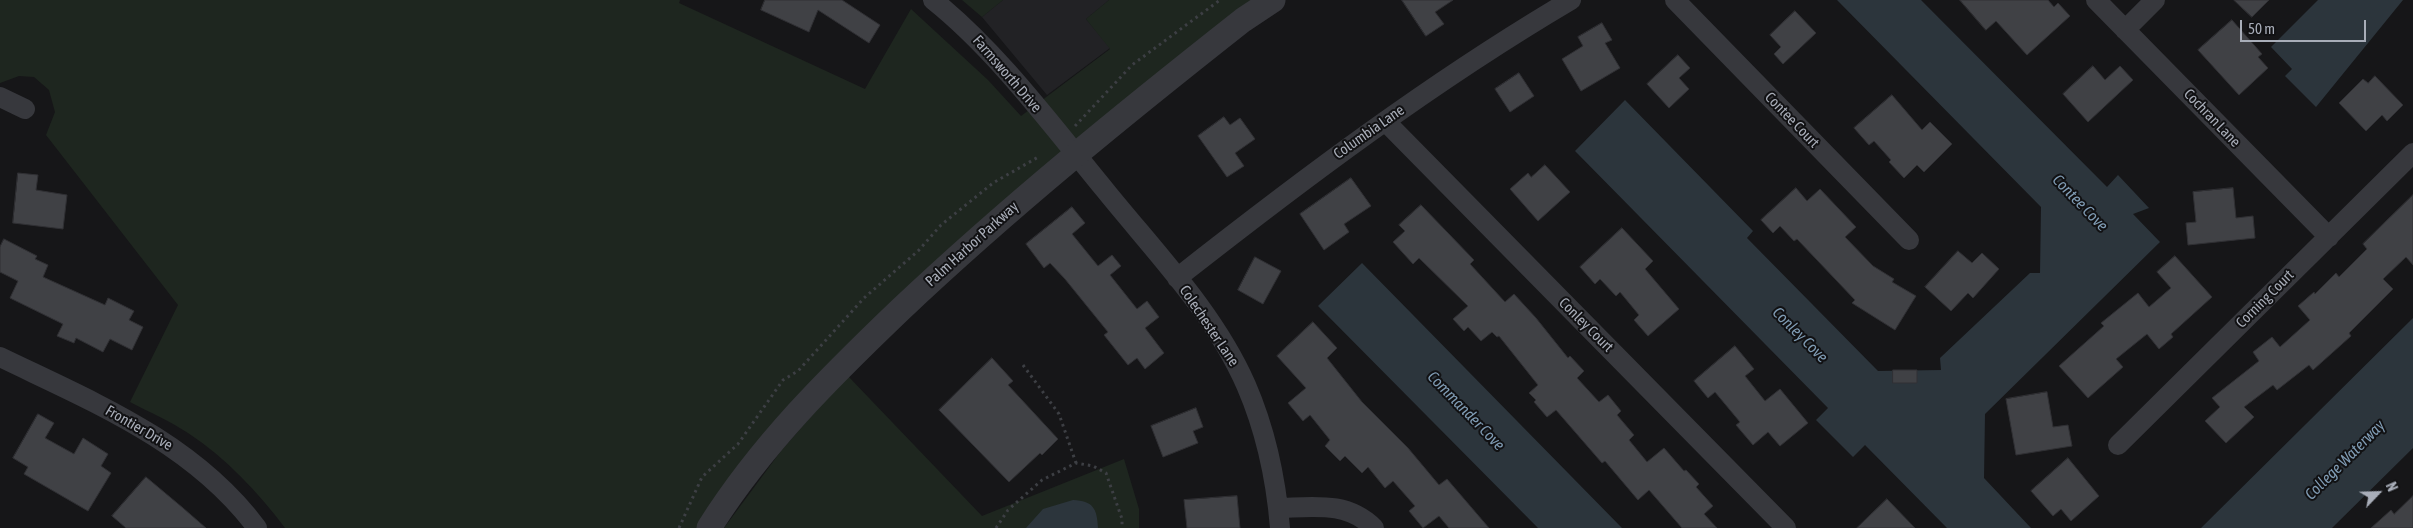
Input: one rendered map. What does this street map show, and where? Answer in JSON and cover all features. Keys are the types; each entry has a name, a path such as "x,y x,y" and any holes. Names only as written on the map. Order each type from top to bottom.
{"street":[{"name":"Farmsworth Drive","path":"933,0 988,51 1075,154"},
{"name":"Palm Harbor Parkway","path":"709,528 744,477 764,452 847,361 924,287 1075,154 1236,26 1273,0"},
{"name":"Columbia Lane","path":"1176,278 1308,176 1385,121 1437,85 1571,0"},
{"name":"Contee Court","path":"1675,0 1909,240"},
{"name":"Cochran Lane","path":"2096,0 2328,237"},
{"path":"2125,30 2155,0"},
{"path":"0,97 24,109"},
{"name":"Conley Court","path":"1385,121 1786,528"},
{"name":"Corning Court","path":"2118,445 2413,153"},
{"name":"Colechester Lane","path":"1075,154 1211,323 1246,386 1266,442 1280,528"},
{"name":"Frontier Drive","path":"0,357 127,419 176,449 216,483 257,528"},
{"path":"1278,508 1338,507 1357,515 1374,528"}],"path":[{"path":"1080,122 1132,65 1220,0"},
{"path":"679,528 702,477 738,444 783,380 798,371 864,298 918,251 941,225 993,183 1040,156"},
{"path":"1023,365 1059,414 1076,463"},
{"path":"996,528 1008,510 1042,480 1076,463 1093,466 1106,473 1122,519 1122,528"}],"shaded area":[{"path":"0,0 680,0 679,3 865,89 911,9 988,80 1021,116 1110,49 1086,19 1109,0 1258,0 1146,86 704,514 697,528 285,528 264,501 215,453 181,429 130,402 178,305 46,135 55,112 49,90 34,77 19,76 0,83"},
{"path":"962,0 1003,0 982,17"},
{"path":"1003,0 1109,0 1086,19 1110,48 1047,95 982,17"},
{"path":"847,375 982,516 1124,459 1139,509 1139,528 724,528 781,451"}],"water":[{"path":"1837,0 1921,0 2107,187 2118,175 2149,208 2133,214 2160,242 1985,414 1984,478 2031,528 1947,528 1865,445 1853,457 1816,420 1828,408 1575,151 1625,100 1753,231 1747,238 1878,371 1941,370 1940,358 2030,273 2040,273 2041,207"},
{"path":"2318,0 2403,0 2316,107 2285,76 2292,69 2271,47"},
{"name":"Commander Cove","path":"1362,263 1622,528 1538,528 1318,306"},
{"name":"College Waterway","path":"2413,318 2413,448 2332,528 2201,528"},
{"path":"1073,500 1085,502 1093,507 1098,528 1026,528 1043,509"}],"building":[{"path":"765,0 842,0 880,25 869,43 818,10 809,32 761,10"},
{"path":"1402,0 1453,0 1435,12 1444,24 1426,36"},
{"path":"1960,0 2048,0 2054,7 2058,3 2070,16 2027,55 1996,21 1986,30"},
{"path":"2234,0 2269,0 2252,17"},
{"path":"1795,11 1816,33 1783,64 1774,54 1781,47 1770,35"},
{"path":"2232,20 2262,54 2258,57 2268,68 2239,95 2198,50"},
{"path":"1602,23 1612,40 1605,43 1620,68 1581,91 1562,59 1583,46 1578,37"},
{"path":"1678,55 1690,68 1679,78 1689,89 1669,108 1647,84"},
{"path":"2093,66 2105,80 2120,66 2133,80 2088,122 2063,94"},
{"path":"1519,73 1534,96 1510,112 1495,89"},
{"path":"2375,76 2403,105 2387,121 2382,115 2366,131 2339,103 2363,79 2368,83"},
{"path":"1892,95 1922,130 1930,122 1952,144 1924,172 1917,165 1904,178 1889,162 1891,160 1874,141 1869,145 1854,128"},
{"path":"1224,117 1230,125 1240,118 1255,139 1235,153 1244,166 1227,177 1198,136"},
{"path":"1545,165 1570,192 1538,221 1510,189 1528,173 1531,177"},
{"path":"18,173 38,175 36,190 67,195 63,229 13,223"},
{"path":"1351,178 1371,206 1344,224 1349,232 1324,250 1300,214"},
{"path":"1796,188 1807,201 1820,189 1856,227 1845,237 1873,266 1894,279 1892,282 1916,296 1895,330 1852,303 1855,300 1797,239 1794,241 1780,226 1773,233 1761,220"},
{"path":"2233,188 2236,218 2253,216 2255,238 2188,245 2186,223 2196,222 2193,192"},
{"path":"2413,195 2413,265 2406,257 2383,279 2393,289 2349,333 2351,336 2313,370 2309,365 2277,390 2273,385 2244,407 2254,417 2226,443 2205,421 2220,407 2212,398 2259,361 2253,352 2272,337 2280,347 2310,320 2298,306 2314,292 2315,294 2336,273 2339,277 2367,249 2363,244"},
{"path":"1421,205 1474,260 1470,264 1505,302 1514,294 1568,358 1570,356 1584,371 1577,378 1599,402 1608,395 1621,411 1617,415 1634,435 1629,440 1647,462 1664,448 1684,471 1686,470 1699,484 1696,487 1713,506 1704,514 1717,528 1682,528 1649,490 1638,500 1605,461 1602,463 1556,410 1547,417 1534,402 1536,400 1529,393 1538,385 1499,336 1497,337 1492,332 1481,341 1468,327 1464,331 1453,319 1468,306 1419,258 1413,264 1393,242 1405,231 1399,225"},
{"path":"1072,207 1085,223 1072,234 1098,266 1112,255 1121,266 1110,275 1137,309 1147,301 1159,317 1145,328 1164,353 1145,369 1137,358 1128,365 1104,335 1108,332 1065,279 1050,263 1044,268 1026,244"},
{"path":"1622,228 1653,261 1645,269 1679,309 1648,336 1634,320 1639,315 1620,292 1616,296 1600,279 1595,284 1580,267"},
{"path":"4,239 37,256 35,259 48,265 43,277 105,305 108,298 134,311 129,320 143,327 132,350 110,339 103,352 76,338 74,343 57,336 63,324 10,298 18,281 0,272 0,247"},
{"path":"1958,251 1972,263 1982,253 1999,269 1973,298 1968,293 1951,311 1925,287"},
{"path":"2175,256 2212,297 2171,334 2173,337 2159,349 2147,334 2116,359 2123,367 2088,398 2059,366 2104,326 2101,323 2138,293 2149,307 2171,288 2157,272"},
{"path":"1255,257 1281,271 1263,304 1238,290"},
{"path":"1313,322 1337,348 1327,358 1362,402 1408,448 1439,485 1447,479 1489,528 1449,528 1439,516 1423,528 1409,511 1415,506 1393,481 1385,488 1368,467 1362,473 1345,456 1340,461 1325,446 1330,440 1310,415 1303,421 1288,403 1306,388 1277,356"},
{"path":"1735,346 1754,369 1745,376 1765,401 1780,389 1808,423 1780,446 1768,432 1753,445 1736,425 1740,422 1715,392 1708,398 1694,381"},
{"path":"992,358 1013,381 1008,385 1058,439 1009,482 939,410"},
{"path":"1893,370 1917,370 1917,383 1893,383"},
{"path":"2047,392 2053,427 2068,425 2072,446 2016,455 2006,399"},
{"path":"1196,408 1203,427 1193,431 1198,443 1163,457 1151,426"},
{"path":"38,414 54,423 45,438 74,454 83,438 108,454 101,466 111,473 88,511 24,474 28,467 13,458"},
{"path":"2068,458 2099,496 2071,521 2061,509 2053,516 2031,491"},
{"path":"146,477 206,528 126,528 112,516"},
{"path":"1237,496 1240,528 1187,528 1184,500"},
{"path":"2413,496 2413,528 2371,528 2391,510 2394,514"},
{"path":"1887,499 1915,528 1857,528"}],"water label":[{"name":"Contee Cove","path":"2080,203"},
{"name":"Conley Cove","path":"1800,335"}]}
